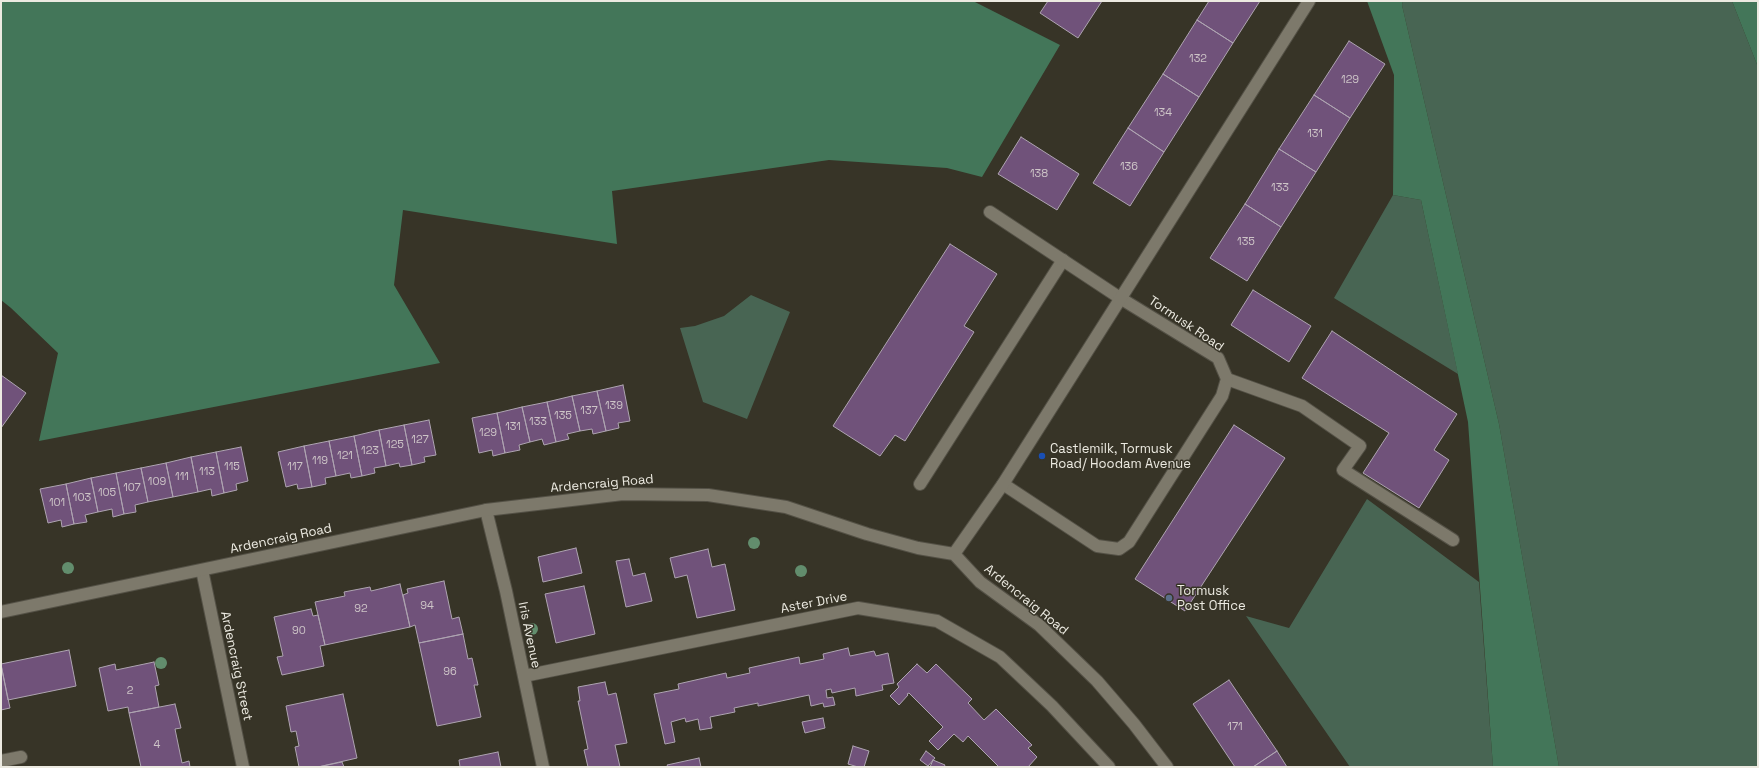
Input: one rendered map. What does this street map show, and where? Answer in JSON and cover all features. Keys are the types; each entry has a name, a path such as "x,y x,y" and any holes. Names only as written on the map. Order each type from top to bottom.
{"street":[{"path":"954,554 1003,484 1309,1"},
{"name":"Tormusk Road","path":"990,212 1120,298 1218,358 1227,379"},
{"path":"920,484 1063,260"},
{"path":"1003,484 1097,546 1119,550 1129,542 1222,396 1227,379 1302,406 1360,446 1343,470 1453,540"},
{"name":"Ardencraig Road","path":"1,612 486,510 623,494 708,495 786,507 867,534 918,548 954,554 980,582 1039,625 1097,681 1134,724 1166,767"},
{"name":"Iris Avenue","path":"486,510 506,592 543,767"},
{"name":"Ardencraig Street","path":"202,570 243,767"},
{"name":"Aster Drive","path":"524,676 858,608 937,620 1000,657 1052,706 1106,766"},
{"path":"1,761 21,757"}],"green space":[{"path":"1,1 973,1 1060,45 982,177 947,168 829,160 612,191 617,244 403,210 394,285 440,363 39,441 58,353 1,300"},
{"path":"1367,1 1403,1 1402,5 1499,424 1559,767 1493,767 1468,422 1421,200 1393,195 1394,75"},
{"path":"1403,1 1732,1 1758,67 1758,767 1559,767 1499,424 1402,5"},
{"path":"1732,1 1758,1 1758,67"},
{"path":"1393,195 1421,200 1458,374 1334,298"},
{"path":"751,295 790,312 747,419 703,402 680,328 695,326 724,316"},
{"path":"1367,499 1479,582 1493,767 1350,767 1246,616 1289,628"}],"building":[{"path":"1048,1 1102,1 1078,38 1040,13"},
{"path":"1209,1 1260,1 1233,43 1197,20"},
{"path":"1197,20 1233,43 1199,97 1163,74"},
{"path":"1349,41 1385,64 1350,118 1314,95"},
{"path":"1163,74 1199,97 1164,152 1128,128"},
{"path":"1314,95 1350,118 1316,172 1279,149"},
{"path":"1128,128 1164,152 1130,206 1093,183"},
{"path":"1021,137 1079,174 1057,210 998,174"},
{"path":"1279,149 1316,172 1281,227 1245,204"},
{"path":"1245,204 1281,227 1247,281 1210,258"},
{"path":"950,244 997,274 964,326 974,332 905,441 895,435 880,456 833,426"},
{"path":"1253,290 1311,326 1289,362 1231,325"},
{"path":"1332,331 1457,414 1434,450 1449,460 1419,508 1363,473 1389,433 1302,378"},
{"path":"1,375 26,393 1,428"},
{"path":"623,385 630,421 618,423 619,428 606,431 597,391"},
{"path":"597,391 606,431 593,434 592,429 580,431 572,396"},
{"path":"572,396 580,431 567,434 569,439 556,442 547,402"},
{"path":"547,402 556,442 544,445 542,439 530,442 522,407"},
{"path":"522,407 530,442 519,445 520,450 505,453 497,413"},
{"path":"497,413 505,453 493,456 492,450 479,453 472,418"},
{"path":"429,420 436,455 424,457 425,462 412,465 404,425"},
{"path":"404,425 412,465 400,467 399,463 386,466 379,430"},
{"path":"1234,425 1285,458 1185,611 1135,579"},
{"path":"379,430 386,466 374,468 375,473 362,476 354,436"},
{"path":"354,436 362,476 351,478 350,473 336,476 329,441"},
{"path":"329,441 336,476 325,478 326,484 312,487 304,446"},
{"path":"304,446 312,487 298,489 297,484 286,487 278,452"},
{"path":"241,447 248,481 236,484 237,490 224,493 216,452"},
{"path":"216,452 224,493 212,496 211,489 198,492 191,457"},
{"path":"191,457 198,492 173,497 166,463"},
{"path":"166,463 173,497 148,502 141,468"},
{"path":"141,468 148,502 135,505 136,512 124,514 116,473"},
{"path":"116,473 124,514 113,517 112,509 98,512 91,478"},
{"path":"91,478 98,512 85,515 87,522 74,524 66,484"},
{"path":"66,484 74,524 62,527 61,520 48,523 40,489"},
{"path":"576,548 582,573 543,582 538,557"},
{"path":"708,549 712,567 725,564 735,610 697,618 687,575 675,578 670,558"},
{"path":"629,559 633,576 645,573 652,601 626,607 616,561"},
{"path":"444,581 452,619 459,617 463,634 419,643 415,625 410,627 403,595 408,593 407,589"},
{"path":"400,584 410,627 325,645 315,602 345,596 344,592 370,587 371,591"},
{"path":"584,586 595,634 556,643 545,594"},
{"path":"311,609 313,616 318,615 325,645 320,646 324,666 282,675 277,657 283,656 274,617"},
{"path":"463,634 468,659 472,658 478,685 474,685 481,717 437,726 419,643"},
{"path":"848,648 850,656 874,651 876,656 888,653 894,683 882,685 883,690 856,696 855,688 832,693 831,689 826,690 827,698 833,697 835,705 824,707 823,703 811,706 809,695 758,706 758,703 734,708 735,712 710,717 712,728 700,730 698,719 686,722 685,718 671,722 675,742 665,744 654,694 679,689 678,684 726,673 727,678 750,673 749,668 799,657 800,664 824,659 823,654"},
{"path":"69,650 76,686 8,700 1,664"},
{"path":"154,662 159,685 155,686 159,707 129,713 128,707 108,711 99,668 115,664 116,670"},
{"path":"917,664 927,673 936,664 972,699 968,703 984,720 996,709 1032,745 1028,748 1037,757 1028,767 999,767 968,736 963,742 954,734 938,750 929,741 943,727 909,693 899,705 890,696 899,687 897,684"},
{"path":"1,665 10,708 1,710"},
{"path":"1229,680 1277,751 1253,767 1235,767 1193,704"},
{"path":"605,682 608,695 616,693 627,743 615,745 620,767 588,767 584,750 588,749 578,701 580,701 578,687"},
{"path":"343,694 357,758 318,767 299,767 295,747 299,746 296,731 291,732 286,706"},
{"path":"175,704 181,728 175,729 182,763 189,761 190,767 141,767 129,713"},
{"path":"823,718 825,728 805,733 802,722"},
{"path":"853,746 869,751 864,767 848,764"},
{"path":"926,751 935,758 928,766 920,760"},
{"path":"1277,751 1287,767 1253,767"},
{"path":"498,752 501,767 460,767 459,760"},
{"path":"699,758 701,767 668,767 667,765"},
{"path":"933,760 945,765 944,767 930,767"},
{"path":"342,762 344,767 318,767"}],"place":[{"name":"Castlemilk, Tormusk Road/ Hoodam Avenue","path":"1042,456"},
{"name":"Tormusk Post Office","path":"1169,598"}]}
